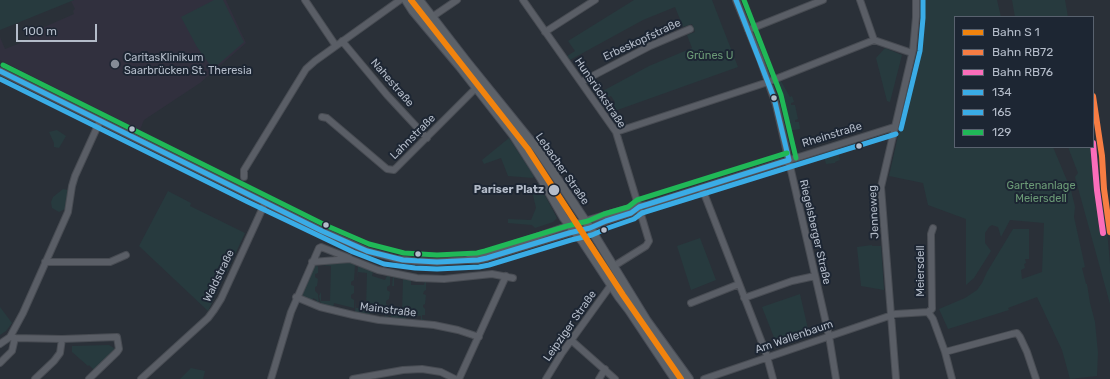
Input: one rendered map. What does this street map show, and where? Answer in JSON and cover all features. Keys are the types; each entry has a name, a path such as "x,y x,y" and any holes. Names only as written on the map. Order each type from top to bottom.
{"main road":[{"name":"Lebacher Straße","path":"406,0 413,11 514,136 564,218 573,228 675,379"},
{"name":"Lebacher Straße","path":"419,0 533,144 588,225 647,321 689,379"},
{"path":"514,136 524,148 531,148 533,144"},
{"path":"611,285 619,274"}],"street":[{"path":"305,0 336,46"},
{"path":"244,177 244,170 300,78 315,61 400,0"},
{"path":"432,17 457,0"},
{"name":"Hunsrückstraße","path":"523,0 616,132 639,207"},
{"path":"545,32 595,0"},
{"name":"Riegelsberger Straße","path":"736,0 776,105 829,336 836,379"},
{"path":"748,30 823,0"},
{"path":"860,0 874,40"},
{"name":"Jenneweg","path":"896,379 881,188 912,53 916,17 916,0"},
{"name":"Erbeskopfstraße","path":"581,82 650,46 690,29"},
{"path":"616,132 768,82 874,40 912,53"},
{"name":"Nahestraße","path":"342,41 387,95 427,138"},
{"name":"Rheinstraße","path":"0,71 345,242 377,254 415,261 437,262 466,260 539,236 606,221 631,213 639,207 894,127"},
{"name":"Lahnstraße","path":"322,117 327,118 390,170 394,170 476,88"},
{"path":"0,363 12,351 13,338 68,212 75,176 100,121"},
{"path":"702,188 767,356 773,379"},
{"name":"Waldstraße","path":"141,379 208,318 214,310 221,299 265,203"},
{"path":"614,266 646,246 649,242 639,207"},
{"name":"Meiersdell","path":"928,312 932,309 931,234 933,228"},
{"path":"271,379 296,297 319,248 321,247 378,270 417,278 444,279 492,274 513,278"},
{"path":"45,262 110,262 126,255"},
{"path":"312,262 350,259"},
{"path":"459,379 506,276"},
{"path":"744,298 796,280 815,276"},
{"path":"691,303 739,284"},
{"name":"Leipziger Straße","path":"546,379 571,340 611,285"},
{"name":"Mainstraße","path":"296,297 320,307 353,315 379,320 434,325 458,330 479,337"},
{"path":"928,312 945,352 952,379"},
{"name":"Am Wallenbaum","path":"704,379 767,356 891,315 928,312"},
{"path":"945,352 1017,333 1027,352 1036,379"},
{"path":"0,344 13,338 62,339 117,337 118,352 89,379"},
{"path":"35,379 54,361 60,353 62,339"},
{"path":"571,340 605,369 614,379"},
{"path":"353,379 403,370 422,369 441,372 455,379"},
{"path":"600,379 605,369"}],"shaded area":[{"name":"CaritasKlinikum Saarbrücken St. Theresia","path":"226,0 246,43 200,83 144,120 140,130 0,60 0,37 5,49 30,39 28,34 74,14 73,11 75,9 71,1"}],"green space":[{"path":"0,0 74,0 0,30"},
{"path":"214,0 223,0 244,42 213,69 197,47 181,17"},
{"name":"Grünes U","path":"634,0 712,0 738,67 609,113 607,110 614,106 613,104 615,102 611,96 608,97 607,95 602,98 599,93 649,66 692,48 687,35 695,32 692,24 683,27 675,7 643,20 570,60 567,56 575,51 568,41"},
{"name":"Gartenanlage Meiersdell","path":"921,0 997,0 1001,16 954,16 954,148 1053,148 1071,190 1075,207 1074,217 1085,267 1082,268 1095,322 1098,353 1097,376 1070,379 1062,350 1037,297 1008,308 1009,310 948,329 939,309 965,298 977,290 1013,229 1029,229 1029,259 1025,259 1025,268 1021,270 1022,279 1042,272 1044,223 1010,220 1001,237 998,227 992,225 989,227 985,233 985,243 991,251 974,278 966,285 966,219 928,205 923,183 889,176 918,48"},
{"path":"1012,0 1065,0 1068,16 1015,16"},
{"path":"885,48 902,55 890,102 887,101 876,58"},
{"path":"781,81 790,97 792,96 794,102 791,103 791,105 795,105 798,119 795,120 795,122 799,122 800,129 788,131 776,86 778,82"},
{"path":"57,130 66,136 59,148 54,147 54,143 49,132"},
{"path":"509,138 534,176 533,178 508,176 501,158 484,164 482,160"},
{"path":"1094,145 1108,241 1110,264 1110,304 1075,177 1078,173 1068,148 1094,148"},
{"path":"837,148 840,160 835,163 826,164 823,153"},
{"path":"539,184 557,218 553,222 535,228 532,225 508,223 508,219 531,220 536,208 533,195 530,194 530,186"},
{"path":"63,189 68,190 67,203 65,209 59,212 52,208 51,202 53,197"},
{"path":"168,191 191,203 190,206 245,233 227,272 225,272 223,276 224,277 208,311 139,246"},
{"path":"700,238 716,280 691,290 677,246"},
{"path":"872,245 881,246 884,290 861,286 857,247"},
{"path":"330,263 350,263 355,265 354,280 351,282 351,285 354,286 354,293 351,295 351,298 354,300 354,308 334,303 333,308 321,304 319,296 321,292 321,301 330,301 331,266 322,265"},
{"path":"317,265 318,273 315,274 315,277 318,279 315,291 318,294 319,303 313,298 312,301 302,295 314,267"},
{"path":"358,266 373,271 372,276 385,280 387,276 390,276 390,285 387,287 387,290 390,292 389,299 386,301 386,304 389,306 389,312 386,312 386,316 389,316 388,318 385,317 385,313 370,311 370,315 355,313 356,299 356,308 366,308 367,273 358,272 357,282"},
{"path":"393,277 411,280 411,285 424,285 426,281 426,290 423,294 426,295 425,304 423,305 425,315 422,315 422,319 426,320 421,320 421,316 406,315 406,319 391,318 391,306 393,305 392,313 402,314 403,279 394,278 394,286 392,286"},
{"path":"800,294 808,329 775,340 762,307"},
{"path":"0,307 12,323 6,331 0,335"},
{"path":"109,345 114,348 113,352 94,370 72,352 72,346"},
{"path":"191,368 205,371 203,379 180,379"}],"railway":[{"path":"1109,229 1110,234"}],"transit line":[{"path":"411,0 528,149 623,295 681,379"},
{"name":"134","path":"736,0 774,98 789,160"},
{"name":"129","path":"744,0 781,95 796,158"},
{"name":"165","path":"901,129 920,51 923,0"},
{"name":"129","path":"3,65 325,225 369,244 404,253 437,255 477,253 485,251 588,221 604,214 628,207 637,200 787,153"},
{"name":"134","path":"0,71 322,231 367,251 403,260 437,262 478,260 487,258 590,228 631,213 639,207 789,160"},
{"name":"165","path":"0,79 248,202 353,252 384,264 415,268 437,269 479,267 489,265 592,235 634,219 642,213 896,134"}],"rail line":[{"name":"RB72","path":"1094,103 1102,156 1104,189 1110,232"},
{"name":"RB76","path":"1093,148 1103,233"}],"place":[{"name":"CaritasKlinikum Saarbrücken St. Theresia","path":"115,64"},
{"name":"Pariser Platz","path":"554,190"}]}
